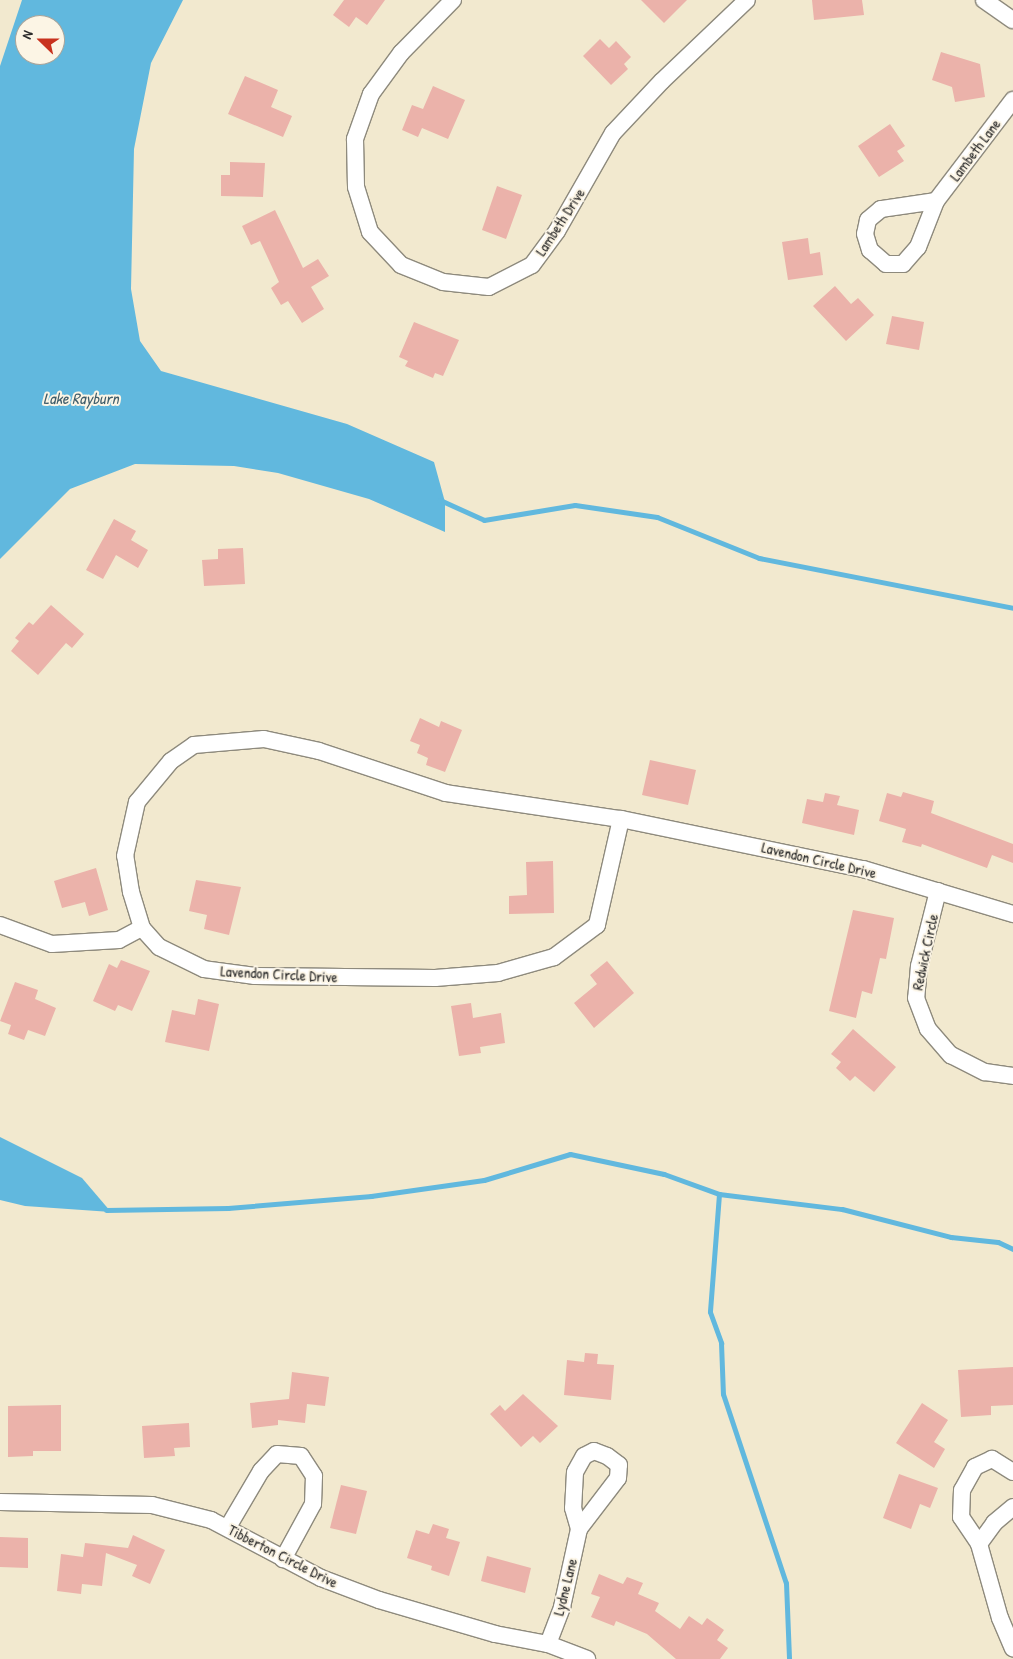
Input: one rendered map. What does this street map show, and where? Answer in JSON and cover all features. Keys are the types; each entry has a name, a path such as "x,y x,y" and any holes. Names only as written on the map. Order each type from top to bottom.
{"street":[{"name":"Lambeth Drive","path":"453,0 401,53 372,94 355,139 356,187 370,232 401,265 443,282 489,287 532,265 557,231 613,133 662,81 747,0"},
{"path":"984,0 1013,20"},
{"name":"Lambeth Lane","path":"936,201 882,209 868,220 864,234 870,250 886,264 903,264 918,247 936,201 1013,100"},
{"name":"Lavendon Circle Drive","path":"621,819 597,925 554,957 498,973 368,980 255,976 204,969 160,946 142,928 131,892 125,856 137,802 171,761 194,745 264,739 319,751 446,793 621,819 863,869 1013,914"},
{"name":"Redwick Circle","path":"938,891 919,966 916,998 928,1030 952,1055 985,1072 1013,1076"},
{"path":"0,925 52,944 120,940 142,928"},
{"path":"228,1527 261,1471 277,1454 301,1456 314,1476 313,1504 283,1559"},
{"path":"1013,1472 992,1459 975,1467 962,1490 961,1518 979,1544 1000,1618 1013,1648"},
{"name":"Tibberton Circle Drive","path":"0,1502 152,1505 228,1527 283,1559 321,1578 379,1600 495,1634 548,1644 588,1659"},
{"path":"979,1544 994,1523 1013,1507"},
{"name":"Lydne Lane","path":"548,1644 562,1606 579,1529"}],"water":[{"name":"Lake Rayburn","path":"22,0 183,0 151,63 134,149 131,289 140,341 161,371 347,424 434,462 445,502 445,532 369,499 278,473 234,466 135,464 70,489 0,559 0,66 15,21 15,65 65,65 65,15 17,15"},
{"path":"0,1137 82,1178 111,1212 25,1206 0,1200"}],"building":[{"path":"344,0 385,0 367,25 356,17 349,27 333,15"},
{"path":"641,0 687,0 664,23"},
{"path":"812,0 862,0 864,15 814,20"},
{"path":"600,39 609,48 616,41 631,57 624,64 628,69 611,85 583,56"},
{"path":"941,52 980,64 985,97 955,102 952,87 932,80"},
{"path":"245,76 278,90 271,107 292,116 283,137 228,114"},
{"path":"433,86 465,100 448,139 422,128 418,137 402,130 412,105 423,109"},
{"path":"890,124 905,146 897,151 904,161 879,177 858,146"},
{"path":"230,162 265,163 263,197 221,196 221,175 230,175"},
{"path":"497,186 522,195 506,239 482,230"},
{"path":"275,210 303,268 318,259 329,276 311,287 324,309 302,323 288,301 281,305 271,288 279,282 260,241 251,245 242,226"},
{"path":"808,238 810,254 820,252 823,275 788,280 782,242"},
{"path":"835,286 851,304 858,298 874,315 846,341 813,306"},
{"path":"892,316 924,322 919,350 886,344"},
{"path":"414,322 459,340 443,376 435,373 433,378 405,366 408,361 399,357"},
{"path":"114,519 136,531 131,540 148,550 138,568 116,555 103,579 86,570"},
{"path":"243,548 245,584 204,586 202,560 218,559 218,549"},
{"path":"51,605 84,634 72,648 66,643 38,675 11,651 19,641 15,638 29,622 33,625"},
{"path":"420,718 439,727 441,721 462,730 445,772 426,765 428,758 417,753 420,745 410,741"},
{"path":"650,760 696,770 688,805 642,795"},
{"path":"903,792 934,801 931,813 1013,844 1013,863 992,855 987,868 922,844 921,847 902,842 906,829 879,821 887,793 901,797"},
{"path":"825,793 840,796 837,805 859,810 854,835 802,823 807,799 823,802"},
{"path":"553,861 554,913 509,914 509,896 527,895 526,862"},
{"path":"96,868 108,910 89,916 85,902 62,908 54,881"},
{"path":"196,880 241,887 229,935 204,929 207,915 189,911"},
{"path":"853,910 894,918 886,959 880,958 872,994 862,991 856,1018 829,1011"},
{"path":"121,960 150,971 132,1011 118,1005 115,1011 93,1001 109,964 117,968"},
{"path":"607,961 634,993 594,1028 574,1003 597,984 590,975"},
{"path":"15,982 38,990 35,999 56,1008 45,1036 28,1030 24,1040 8,1034 11,1025 0,1021"},
{"path":"198,999 219,1004 209,1051 165,1042 172,1010 195,1015"},
{"path":"471,1003 473,1018 501,1013 505,1043 480,1047 481,1053 459,1056 451,1006"},
{"path":"853,1029 896,1067 874,1092 855,1076 850,1081 836,1068 841,1062 831,1054"},
{"path":"585,1353 598,1354 597,1364 614,1365 611,1400 564,1395 567,1360 584,1362"},
{"path":"1013,1367 1013,1405 991,1406 991,1415 961,1417 958,1370"},
{"path":"292,1372 329,1377 325,1406 307,1404 305,1423 278,1420 278,1425 252,1428 250,1403 289,1399"},
{"path":"523,1394 558,1426 540,1443 533,1436 521,1447 490,1414 500,1405 505,1411"},
{"path":"922,1403 948,1420 934,1442 945,1449 934,1468 896,1443"},
{"path":"61,1405 61,1451 33,1451 33,1456 8,1457 8,1406"},
{"path":"189,1423 190,1447 174,1448 175,1456 144,1458 142,1426"},
{"path":"899,1474 938,1488 930,1508 920,1504 911,1529 883,1518"},
{"path":"341,1485 367,1491 356,1534 330,1528"},
{"path":"433,1524 449,1529 446,1538 460,1542 449,1576 431,1570 432,1566 407,1558 416,1530 429,1534"},
{"path":"133,1535 165,1550 150,1584 132,1576 137,1565 106,1553 102,1586 82,1584 81,1594 57,1591 61,1554 83,1557 85,1543 128,1548"},
{"path":"0,1537 28,1538 28,1568 0,1567"},
{"path":"487,1556 531,1568 525,1593 481,1581"},
{"path":"599,1574 623,1584 627,1577 643,1583 638,1594 659,1603 655,1611 680,1629 689,1616 702,1625 707,1618 724,1630 717,1640 728,1648 720,1659 676,1659 647,1634 616,1621 614,1626 591,1617 600,1597 591,1594"}],"waterway":[{"path":"440,500 484,520 575,505 657,517 759,558 1013,608"},
{"path":"106,1210 228,1208 371,1196 484,1180 570,1154 664,1174 719,1194 842,1209 951,1237 998,1242 1013,1249"},
{"path":"719,1194 710,1312 721,1343 723,1394 786,1583 789,1659"}]}
